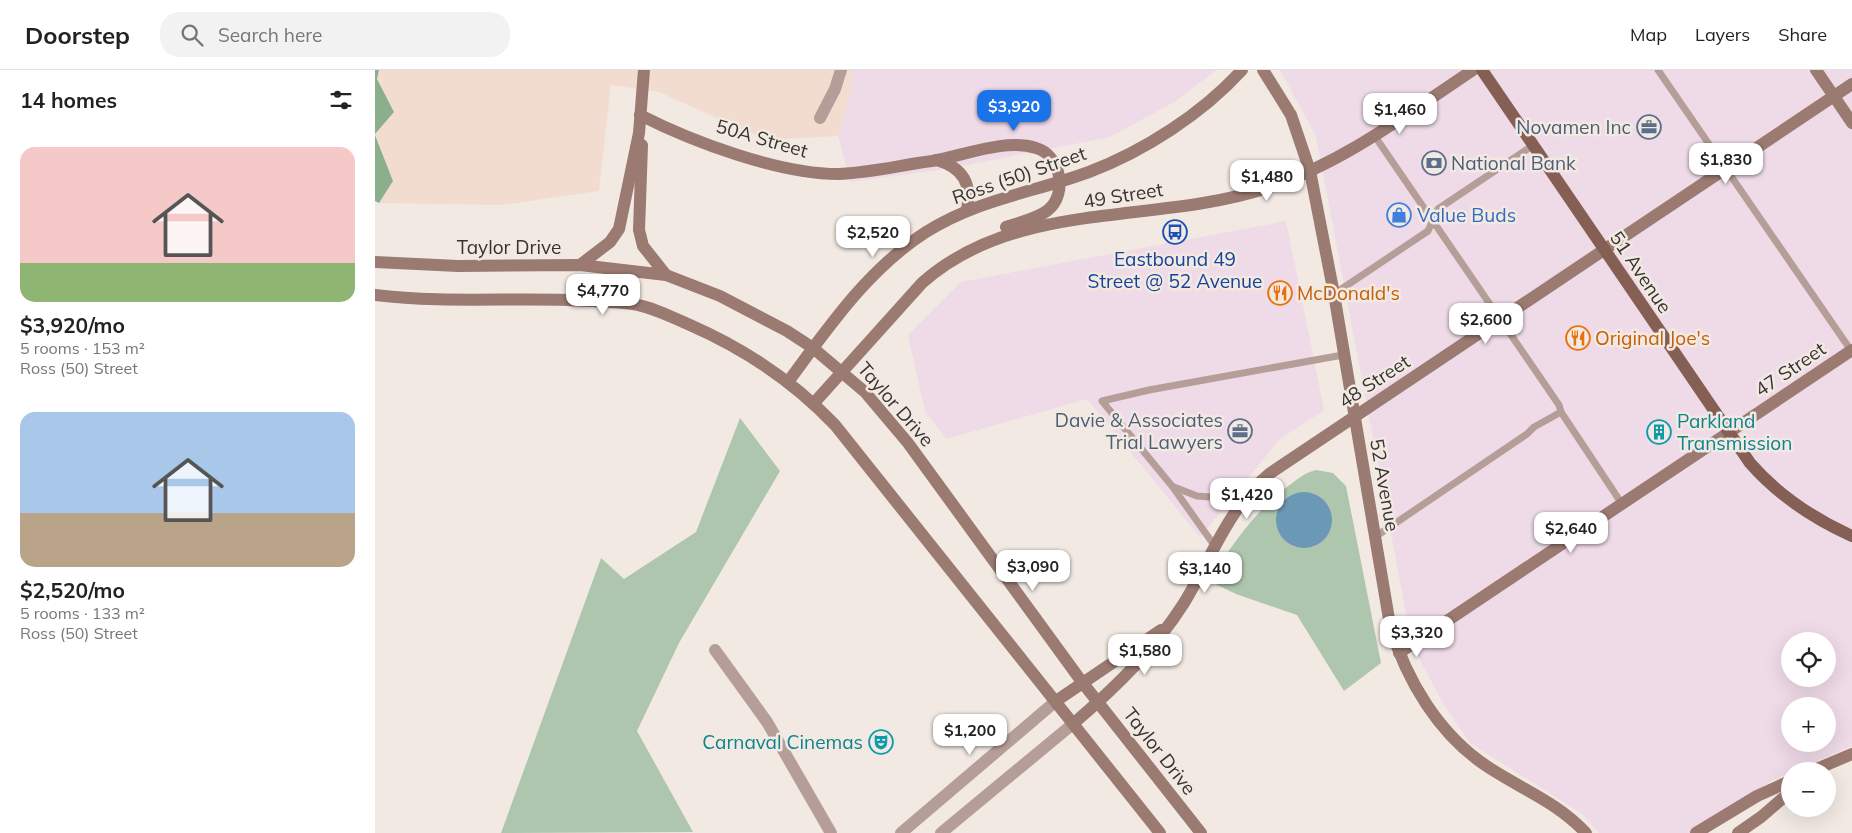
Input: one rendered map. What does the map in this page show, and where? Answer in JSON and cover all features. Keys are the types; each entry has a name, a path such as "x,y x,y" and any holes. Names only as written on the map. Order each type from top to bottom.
{"main road":[{"name":"51 Avenue","path":"1482,70 1532,146 1750,463 1776,490 1824,524 1852,536"}],"street":[{"path":"580,265 610,242 619,229 639,133 644,70"},
{"path":"820,118 835,89 841,70"},
{"name":"Ross (50) Street","path":"788,382 846,306 903,248 926,232 967,210 1116,160 1151,142 1194,113 1226,87 1242,70"},
{"name":"52 Avenue","path":"1263,70 1291,115 1310,171 1334,294 1353,417 1390,625 1399,653 1425,701 1456,741 1487,766 1554,805 1586,833"},
{"name":"49 Street","path":"814,403 844,372 922,283 938,269 976,246 1031,228 1213,200 1265,188 1310,171 1347,153 1473,70"},
{"path":"1816,70 1852,123"},
{"name":"48 Street","path":"1074,723 1149,652 1193,588 1214,545 1240,506 1260,481 1852,84"},
{"name":"50A Street","path":"640,115 667,128 762,162 801,171 852,173 937,160 957,154 1027,146 1039,149 1049,155 1057,169 1060,180"},
{"path":"639,133 643,150 638,218 639,230 643,246 666,275"},
{"path":"937,160 951,165 964,179 969,199 967,210"},
{"path":"976,246 1002,229 1046,212 1056,201 1060,180"},
{"name":"Taylor Drive","path":"375,262 458,266 580,265 666,275 736,304 813,348 844,372 865,392 908,443 1097,703 1201,833"},
{"path":"375,296 399,298 502,298 633,304 668,315 747,353 814,403 855,448 1160,833"},
{"name":"47 Street","path":"1399,653 1852,351"},
{"name":"48 Street","path":"1056,701 1167,626"},
{"path":"715,650 767,722 831,833"},
{"path":"901,833 1056,701"},
{"path":"941,833 1074,723"},
{"path":"1834,762 1852,754"},
{"path":"1695,833 1757,796 1781,785"},
{"path":"1738,833 1781,800"}],"lane":[{"path":"1658,70 1852,351"},
{"path":"1374,135 1559,406 1561,412 1622,504"},
{"path":"1334,294 1427,231 1438,209 1532,146"},
{"path":"1214,545 1171,486 1102,401 1157,388 1343,354"},
{"path":"1375,537 1527,434 1534,426 1561,412"},
{"path":"1171,486 1197,496 1223,498 1245,486 1260,481"}],"shaded area":[{"path":"379,70 853,70 852,88 838,136 766,140 659,92 611,85 599,191 502,205 379,203 393,181 375,134 394,112 377,78"},
{"path":"853,70 1216,70 1176,101 1110,137 946,169 850,182 838,136 852,88"},
{"path":"1280,70 1852,70 1852,746 1815,762 1781,762 1781,777 1689,833 1599,833 1581,813 1470,743 1444,705 1420,660 1406,613 1316,136"},
{"path":"1286,221 1324,410 1280,439 1200,537 1087,399 946,439 925,411 908,335 961,282"}],"green space":[{"path":"375,70 379,70 377,79 394,112 375,134"},
{"path":"375,135 393,181 379,203 375,201"},
{"path":"740,418 780,471 679,643 637,731 693,832 501,833 601,558 624,579 696,532"},
{"path":"1316,470 1333,473 1346,486 1381,663 1344,691 1297,615 1236,594 1209,581 1234,544 1261,510 1295,481 1307,473"}],"water":[{"path":"1299,492 1309,492 1324,500 1330,509 1332,520 1330,531 1324,540 1309,548 1299,548 1288,543 1281,536 1276,525 1276,515 1281,504 1288,497"}],"place":[{"name":"Novamen Inc","path":"1649,127"},
{"name":"National Bank","path":"1434,163"},
{"name":"Value Buds","path":"1399,215"},
{"name":"Eastbound 49 Street @ 52 Avenue","path":"1175,232"},
{"name":"McDonald's","path":"1280,293"},
{"name":"Original Joe's","path":"1578,338"},
{"name":"Davie & Associates Trial Lawyers","path":"1240,431"},
{"name":"Parkland Transmission","path":"1659,432"},
{"name":"Carnaval Cinemas","path":"881,742"}]}
